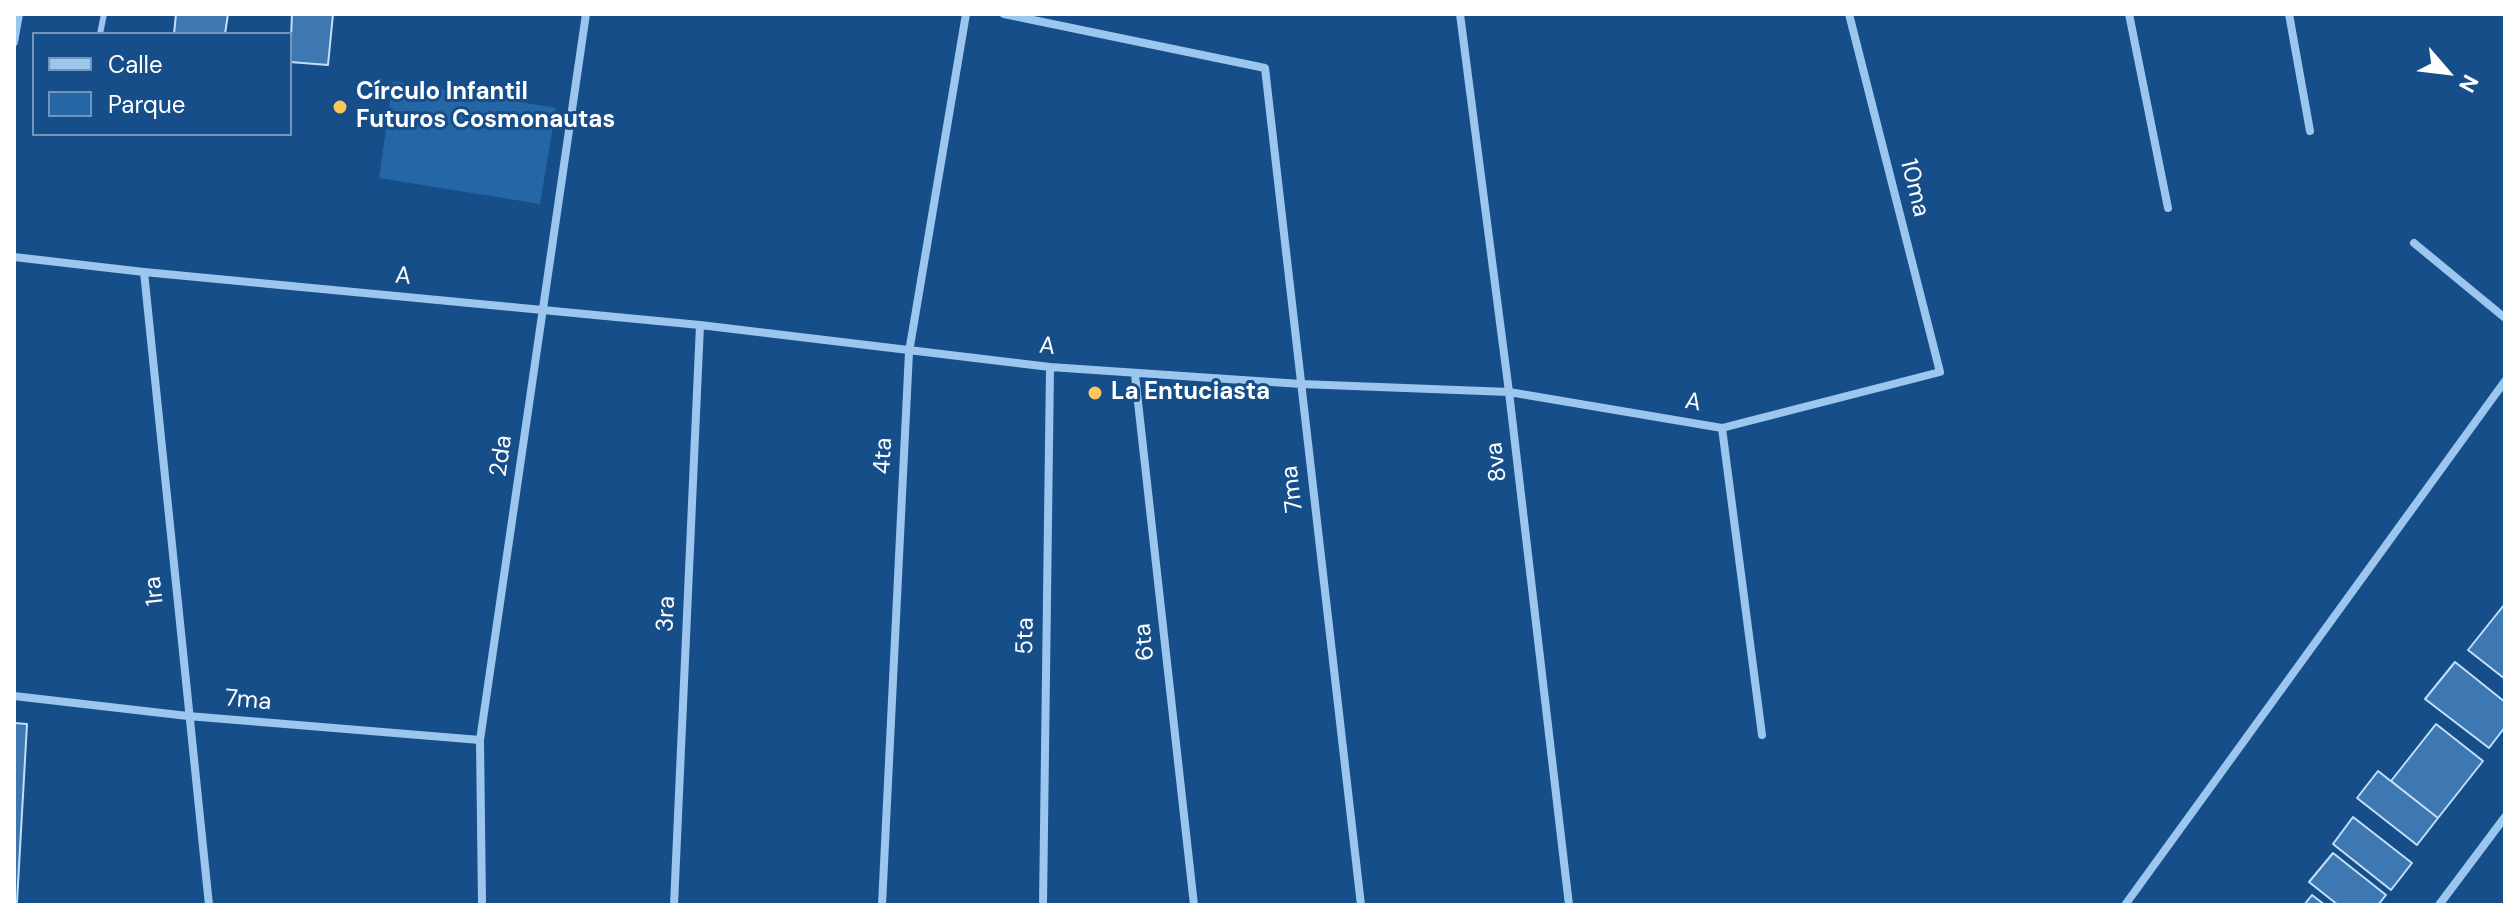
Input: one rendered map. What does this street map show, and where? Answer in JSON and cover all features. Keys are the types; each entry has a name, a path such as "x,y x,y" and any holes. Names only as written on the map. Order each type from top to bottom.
{"street":[{"path":"14,42 19,14"},
{"name":"2da","path":"482,905 480,740 586,14"},
{"name":"4ta","path":"882,905 909,352 966,14"},
{"name":"7ma","path":"1004,14 1265,68 1361,905"},
{"name":"8va","path":"1460,14 1509,392 1569,905"},
{"name":"10ma","path":"1849,14 1940,372"},
{"path":"2129,14 2168,208"},
{"path":"2289,14 2310,131"},
{"path":"2414,243 2505,318"},
{"path":"14,257 144,272"},
{"name":"A","path":"144,272 700,325 909,352 1135,375 1509,392 1722,428 1940,372"},
{"name":"1ra","path":"144,272 209,905"},
{"name":"3ra","path":"674,905 700,325"},
{"name":"5ta","path":"1043,905 1050,367"},
{"name":"6ta","path":"1135,375 1194,905"},
{"path":"2125,905 2505,381"},
{"path":"1722,428 1762,735"},
{"name":"7ma","path":"14,696 188,716 480,740"},
{"path":"2439,905 2505,817"}],"green space":[{"path":"393,81 556,108 540,204 379,178"}],"building":[{"path":"176,14 228,14 225,32 174,32"},
{"path":"292,14 333,14 328,65 292,62"},
{"path":"2505,606 2505,679 2468,650"},
{"path":"2455,662 2505,702 2505,727 2489,748 2425,699"},
{"path":"14,723 27,724 17,902 14,902"},
{"path":"2436,724 2483,761 2438,818 2391,781"},
{"path":"2378,771 2438,818 2417,845 2357,798"},
{"path":"2353,817 2412,863 2391,890 2333,844"},
{"path":"2333,853 2386,895 2378,905 2338,905 2309,882"},
{"path":"2312,895 2325,905 2304,905"}],"place":[{"name":"Círculo Infantil Futuros Cosmonautas","path":"340,107"},
{"name":"La Entuciasta","path":"1095,393"}]}
